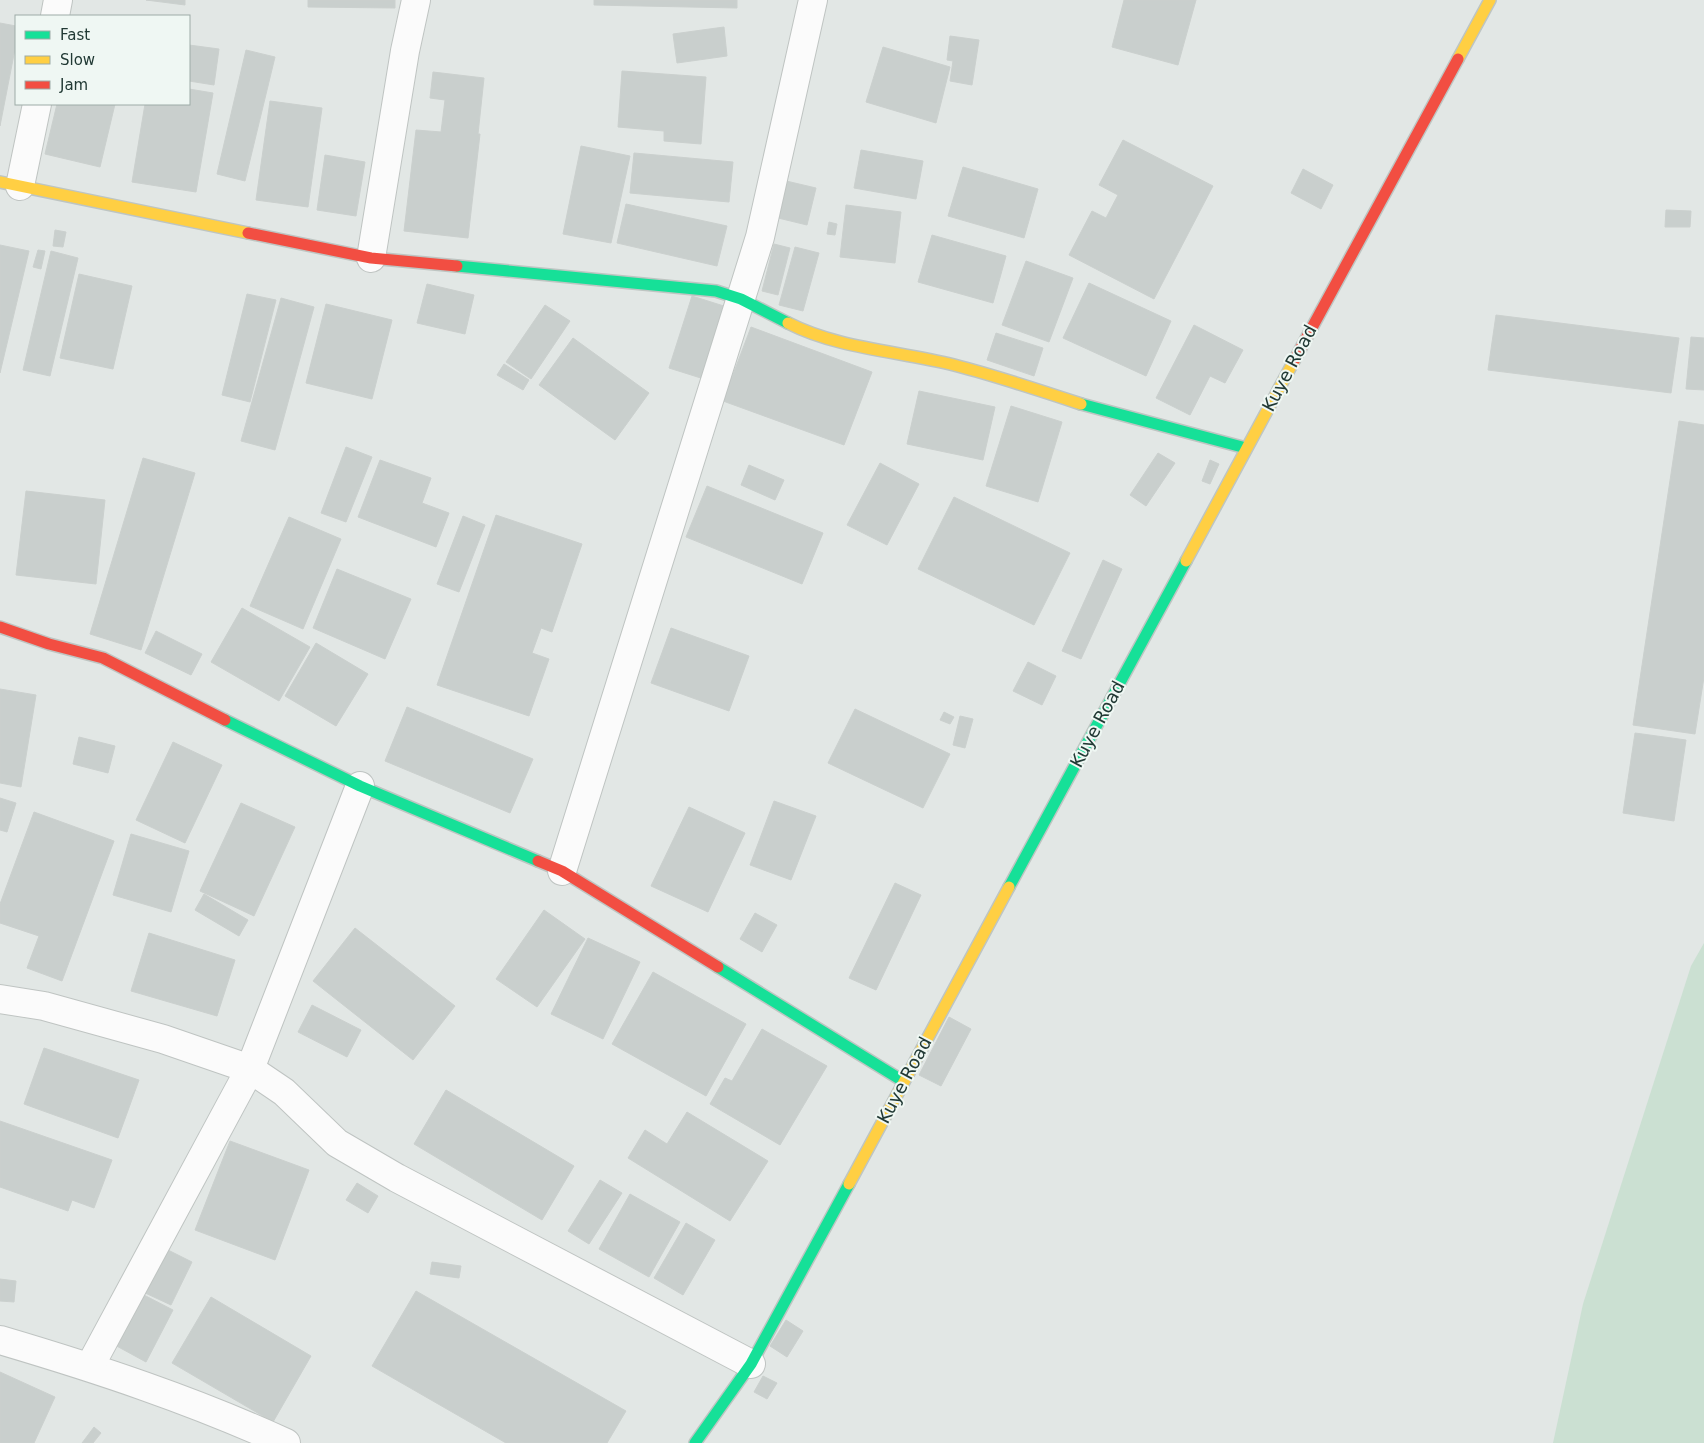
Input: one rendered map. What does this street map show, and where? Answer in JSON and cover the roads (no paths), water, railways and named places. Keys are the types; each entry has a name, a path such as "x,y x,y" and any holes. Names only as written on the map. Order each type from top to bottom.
{"street":[{"path":"55,15 58,0"},
{"path":"370,258 405,52 416,0"},
{"path":"562,871 760,237 813,0"},
{"name":"Kuye Road","path":"695,1443 750,1364 1490,0"},
{"path":"37,105 10,184 370,258 716,290 741,299 798,328 850,345 953,366 1099,409 1246,448"},
{"path":"0,627 49,644 103,658 360,786 562,871 903,1082"},
{"path":"90,1366 250,1069 360,786"},
{"path":"0,998 44,1006 163,1039 250,1069 284,1092 337,1143 398,1178 750,1364"},
{"path":"0,1340 90,1366 206,1409 286,1443"}]}
